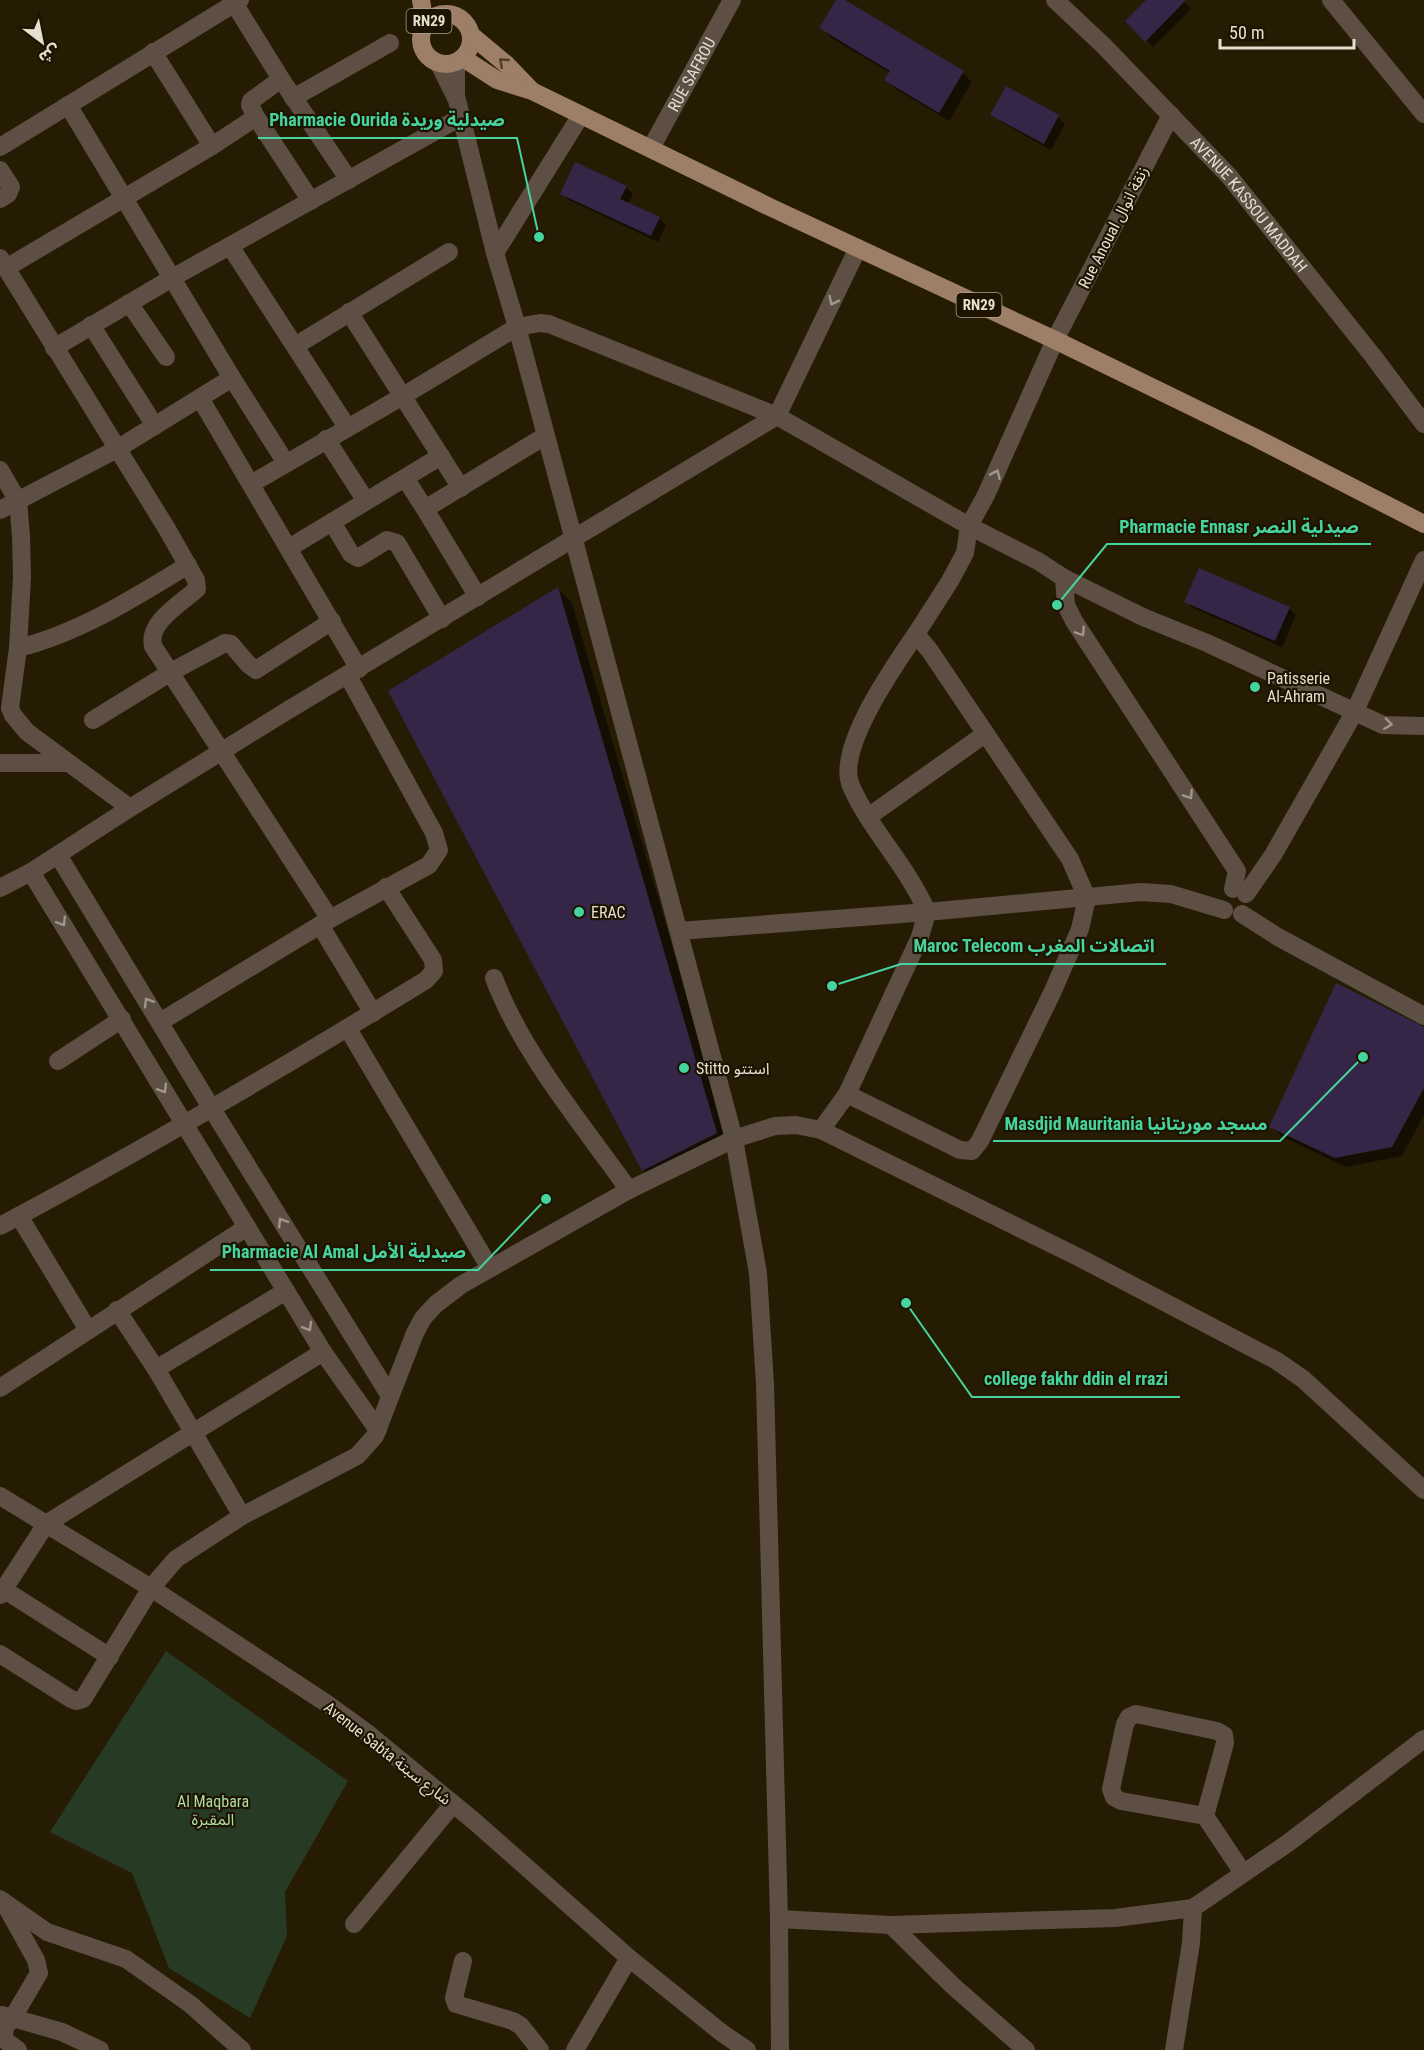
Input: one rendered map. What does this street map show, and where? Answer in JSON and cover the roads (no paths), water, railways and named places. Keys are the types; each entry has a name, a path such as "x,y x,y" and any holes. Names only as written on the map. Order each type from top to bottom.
{"main road":[{"name":"RN29","path":"421,0 425,24"},
{"name":"RN29","path":"532,91 506,64 471,36 465,22 449,7 425,24 420,37 423,51 432,61 453,62 532,91 774,209 1055,340 1264,441 1424,524"},
{"name":"RN29","path":"453,62 468,52 471,36"}],"street":[{"name":"RUE SAFROU","path":"651,148 732,0"},
{"name":"AVENUE KASSOU MADDAH","path":"1055,0 1103,45 1229,176 1424,424"},
{"path":"1331,0 1424,114"},
{"path":"0,147 237,2 280,79 349,180"},
{"path":"293,98 390,43"},
{"path":"153,52 212,146"},
{"path":"453,62 459,109 495,253 517,327 734,1139 758,1273 765,1384 779,1919 780,2050"},
{"path":"280,79 251,101 251,108 311,201"},
{"path":"68,105 232,378 286,463"},
{"path":"54,348 172,278 349,180 459,109"},
{"path":"495,253 581,115"},
{"name":"Rue Anoual زنقة انوال","path":"927,912 919,892 868,817 850,784 853,744 879,693 950,581 965,553 969,526 986,495 1055,340 1171,115"},
{"path":"256,117 212,146 3,263 196,580 197,589 170,610 152,639 153,646 223,752 325,922 373,1013"},
{"path":"0,170 11,187 8,194 0,199"},
{"path":"230,246 347,427"},
{"path":"0,888 31,872 130,808 777,416 858,248"},
{"path":"295,346 449,252"},
{"path":"129,303 166,357"},
{"path":"349,312 461,488"},
{"path":"251,484 517,327 540,323 559,327 777,416 969,526 1038,561 1064,578 1143,617 1207,643 1383,725 1424,726"},
{"path":"91,326 155,426"},
{"path":"0,510 117,449 232,378"},
{"path":"160,1022 325,922 429,865 439,850 434,833 354,672 332,621 200,398"},
{"path":"426,509 545,436"},
{"path":"326,439 366,501"},
{"path":"289,548 441,456"},
{"path":"0,470 18,501 22,577 18,648 5,701 27,732 130,808"},
{"path":"405,478 478,597"},
{"path":"332,522 351,554 358,558 387,540 397,543 442,618"},
{"path":"1233,912 1223,899 1226,893 1240,891 1273,855 1354,713 1424,560"},
{"path":"18,648 53,638 83,625 188,565"},
{"path":"1064,578 1066,605 1074,621 1237,871 1240,891"},
{"path":"93,720 171,672 229,642 248,664 256,669 332,621"},
{"path":"847,1094 960,1150 972,1151 980,1141 1052,993 1080,929 1087,897 1070,859 930,651 916,634"},
{"path":"868,817 985,734"},
{"path":"0,763 69,763"},
{"path":"58,855 390,1396"},
{"path":"31,872 323,1352 378,1430"},
{"path":"0,1226 212,1109 426,980 434,971 433,960 386,887"},
{"path":"679,931 927,912 1141,892 1171,894 1233,912 1424,1016"},
{"path":"821,1130 847,1094 920,937 927,912"},
{"path":"494,978 504,1006 531,1052 629,1190"},
{"path":"58,1061 122,1019"},
{"path":"348,1029 490,1268"},
{"path":"0,1654 76,1701 86,1695 152,1588 176,1559 242,1516 357,1456 370,1444 378,1430 415,1333 423,1318 447,1294 629,1190 734,1139 775,1126 796,1125 821,1130 1082,1259 1277,1361 1304,1379 1424,1490"},
{"path":"19,1216 88,1330"},
{"path":"0,1388 247,1227"},
{"path":"156,1369 286,1291"},
{"path":"117,1310 156,1369 242,1516"},
{"path":"110,1657 2,1592 46,1524 323,1352"},
{"name":"Avenue Sabta شارع سبتة","path":"0,1496 152,1588 366,1732 453,1804 629,1958 722,2033 747,2050"},
{"path":"1205,1816 1225,1743 1224,1735 1217,1731 1136,1714 1129,1717 1125,1724 1111,1789 1114,1797 1121,1801 1205,1816 1243,1873"},
{"path":"779,1919 891,1925 1115,1918 1193,1908 1288,1843 1424,1738"},
{"path":"354,1924 453,1804"},
{"path":"2,1901 36,1960 39,1973 6,2017 4,2037 18,2050"},
{"path":"2,1901 47,1932 126,1959 190,2004 242,2050"},
{"path":"1174,2050 1191,1943 1193,1908"},
{"path":"891,1925 960,1992 1026,2050"},
{"path":"575,2050 629,1958"},
{"path":"463,1961 454,2001 460,2005 513,2020 521,2026 540,2050"},
{"path":"6,2017 62,2032 100,2050"}],"place":[{"name":"Pharmacie Ourida صيدلية وريدة","path":"539,237"},
{"name":"Pharmacie Ennasr صيدلية النصر","path":"1057,605"},
{"name":"Patisserie Al-Ahram","path":"1255,687"},
{"name":"ERAC","path":"579,912"},
{"name":"Maroc Telecom اتصالات المغرب","path":"832,986"},
{"name":"Masdjid Mauritania مسجد موريتانيا","path":"1363,1057"},
{"name":"Stitto استتو","path":"684,1068"},
{"name":"Pharmacie Al Amal صيدلية الأمل","path":"546,1199"},
{"name":"college fakhr ddin el rrazi","path":"906,1303"}],"park label":[{"name":"Al Maqbara المقبرة","path":"213,1810"}]}
